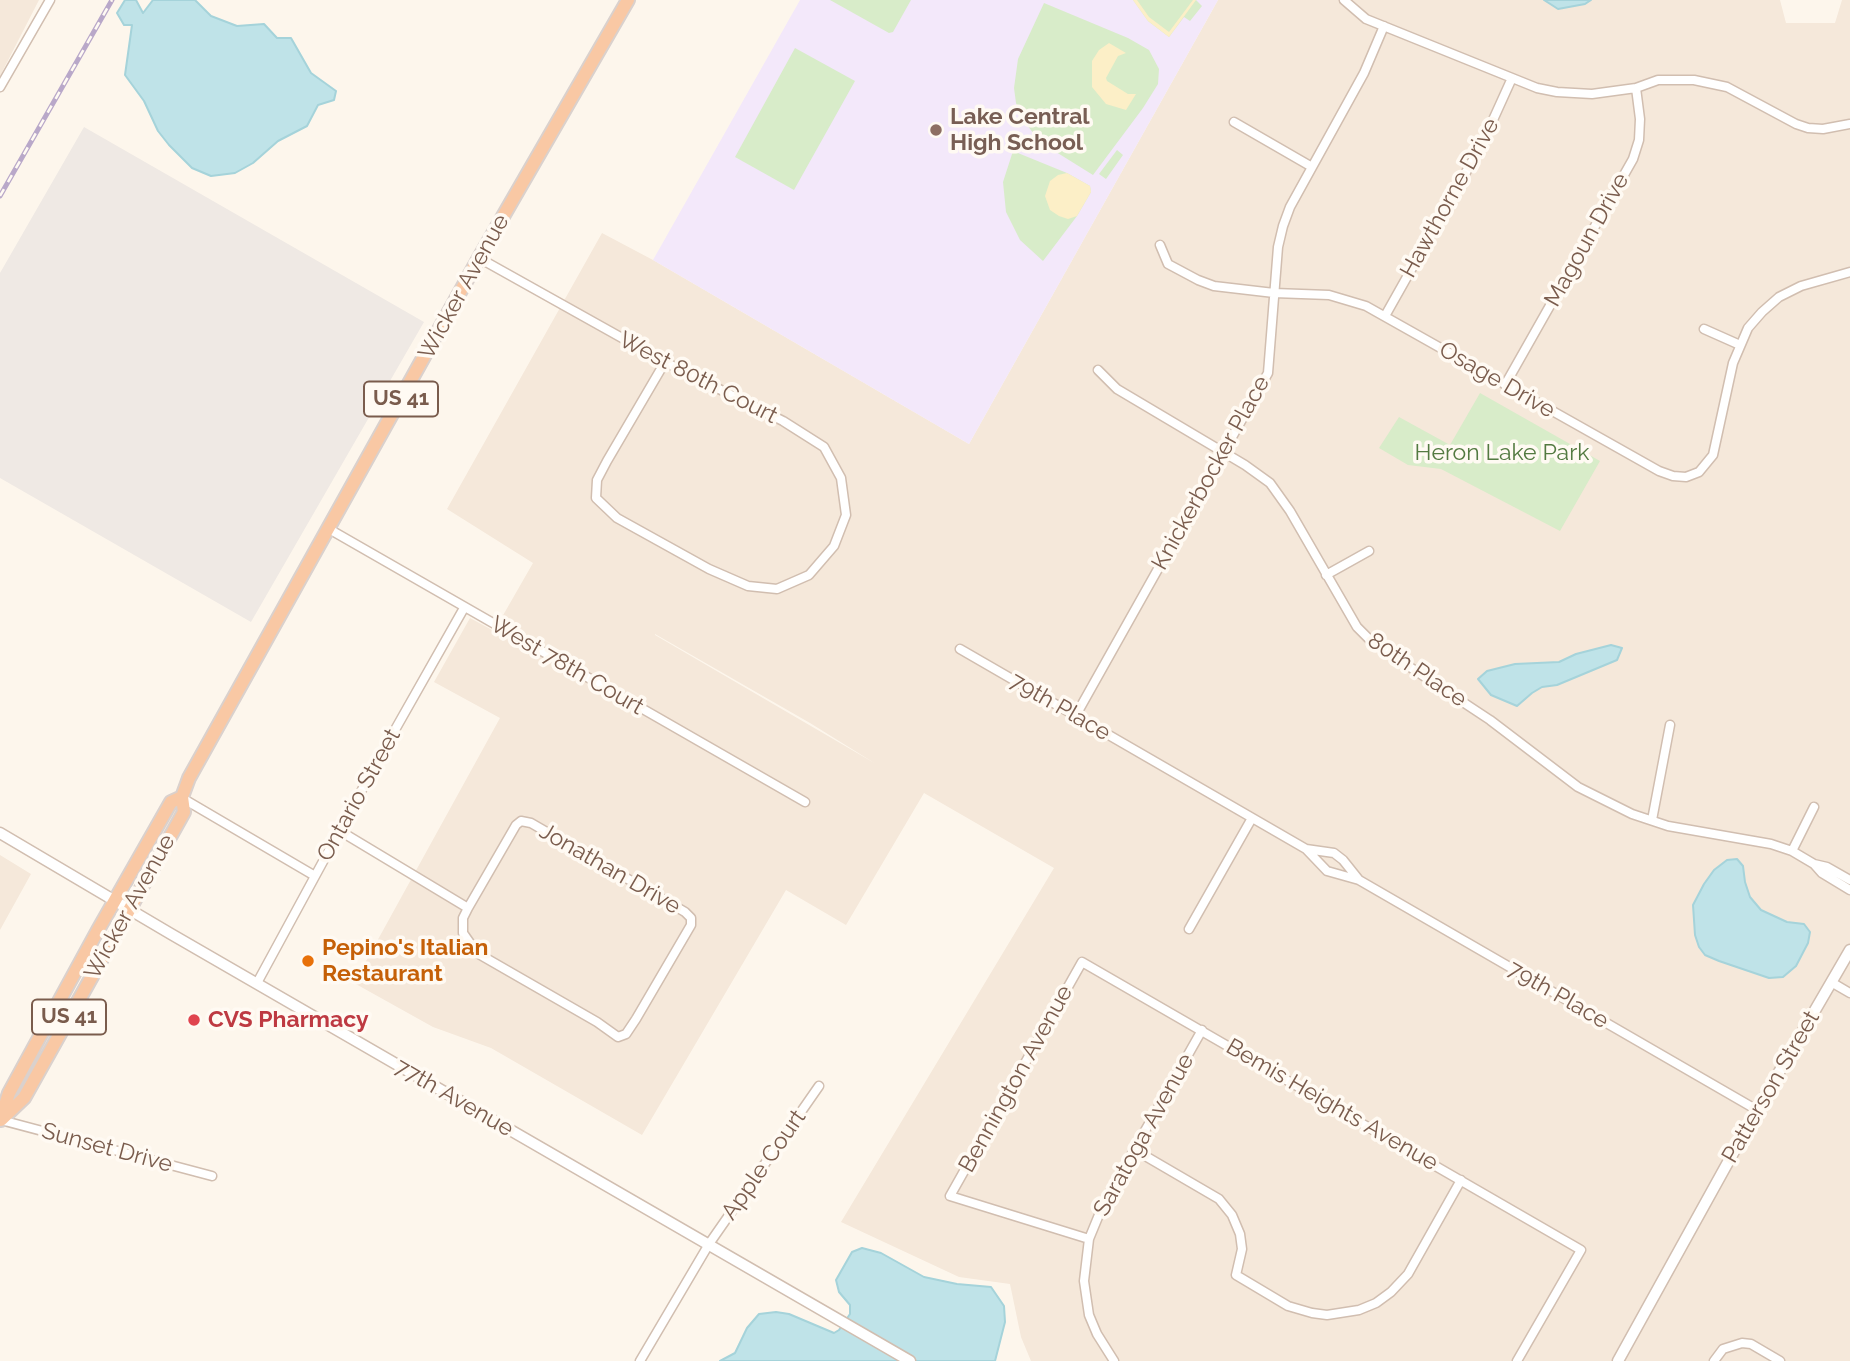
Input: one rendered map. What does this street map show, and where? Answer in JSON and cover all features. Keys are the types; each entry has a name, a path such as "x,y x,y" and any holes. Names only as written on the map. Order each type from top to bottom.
{"highway":[{"name":"Wicker Avenue","path":"0,1120 24,1098 184,812 182,797 189,778 479,258 628,0"},
{"name":"Wicker Avenue","path":"0,1120 9,1093 171,802 182,797"}],"street":[{"path":"0,87 50,0"},
{"path":"1344,0 1356,12 1384,26 1537,88 1592,94 1636,88 1658,80 1678,79 1712,83 1742,94 1796,124 1823,129 1850,124"},
{"name":"Knickerbocker Place","path":"1076,715 1268,373 1278,247 1283,226 1290,207 1364,73 1384,26"},
{"name":"Hawthorne Drive","path":"1385,317 1483,142 1512,78"},
{"name":"Magoun Drive","path":"1505,385 1633,159 1639,140 1640,119 1636,88"},
{"path":"1234,122 1312,167"},
{"name":"Osage Drive","path":"1160,245 1168,264 1198,280 1230,289 1338,297 1366,306 1659,471 1686,477 1699,472 1713,455 1733,363 1748,328 1779,297 1801,286 1850,272"},
{"name":"West 80th Court","path":"479,258 665,362 783,421 824,447 841,478 846,514 834,546 809,575 776,589 748,586 709,569 617,518 596,498 597,480 665,362"},
{"path":"1704,329 1740,345"},
{"name":"80th Place","path":"1098,370 1116,389 1270,482 1290,511 1356,627 1372,642 1490,720 1578,787 1606,802 1652,820 1689,831 1771,844 1792,851 1850,880"},
{"name":"West 78th Court","path":"329,529 805,802"},
{"path":"1326,575 1369,551"},
{"name":"Ontario Street","path":"257,983 464,608"},
{"name":"79th Place","path":"960,649 1306,849 1327,871 1359,880 1757,1110"},
{"path":"1652,820 1670,725"},
{"path":"182,797 315,876"},
{"path":"1792,851 1814,807"},
{"path":"1189,929 1252,818"},
{"name":"Jonathan Drive","path":"521,821 531,823 685,912 691,918 691,925 636,1019 626,1034 618,1037 597,1022 477,953 463,933 463,919 468,908 516,825 521,821"},
{"path":"340,831 468,908"},
{"name":"77th Avenue","path":"0,833 910,1361"},
{"name":"79th Place","path":"1306,849 1335,853 1359,880"},
{"name":"80th Place","path":"1814,864 1822,873 1850,890"},
{"name":"Patterson Street","path":"1618,1361 1757,1110 1850,950"},
{"name":"Bemis Heights Avenue","path":"1082,962 1581,1250 1517,1361"},
{"name":"Bennington Avenue","path":"1082,962 950,1196 1089,1239"},
{"path":"1831,982 1850,993"},
{"name":"Saratoga Avenue","path":"1114,1361 1097,1334 1090,1315 1084,1281 1089,1239 1103,1205 1202,1030"},
{"name":"Apple Court","path":"640,1361 709,1244 819,1086"},
{"name":"Sunset Drive","path":"0,1120 212,1176"},
{"path":"1135,1150 1219,1199 1240,1234 1242,1249 1236,1275 1287,1306 1326,1315 1359,1310 1376,1303 1391,1292 1408,1273 1461,1180"},
{"path":"1714,1361 1723,1349 1742,1343 1751,1344 1780,1361"}],"shaded area":[{"path":"0,0 39,0 0,76"},
{"name":"Lake Central High School","path":"800,0 1218,0 969,444 653,260"},
{"path":"1218,0 1544,0 1558,9 1585,4 1591,0 1780,0 1786,23 1835,23 1842,0 1850,0 1850,1361 1031,1361 1021,1337 1010,1284 959,1277 841,1222 1054,868 924,793 846,925 786,890 642,1135 491,1048 433,1027 354,983 500,718 434,682 470,618 494,631 533,563 447,509 602,233 969,444","holes":["655,634 810,723 876,764"]},
{"path":"84,127 424,322 251,622 0,478 0,273"},
{"path":"0,855 31,874 0,930"}],"green space":[{"path":"830,0 911,0 893,32 889,33"},
{"path":"1133,0 1196,0 1202,6 1190,21 1184,17 1169,37 1148,21"},
{"path":"1044,3 1128,38 1149,50 1159,69 1158,84 1093,175 1040,142 1021,117 1016,103 1014,88 1018,59"},
{"path":"795,48 855,81 794,190 735,157"},
{"path":"1117,150 1123,155 1106,179 1099,174"},
{"path":"1013,151 1067,173 1090,186 1091,192 1077,216 1043,261 1020,240 1006,212 1003,182"},
{"name":"Heron Lake Park","path":"1480,393 1600,461 1560,531 1441,469 1408,465 1379,448 1399,417 1450,445"}],"sand":[{"path":"1133,0 1137,0 1149,17 1169,32 1193,0 1196,0 1169,37 1148,21"},
{"path":"1109,43 1126,53 1118,56 1106,78 1128,94 1136,94 1126,110 1106,104 1092,87 1092,61 1099,50"},
{"path":"1067,173 1090,186 1091,192 1077,216 1068,219 1050,210 1045,196 1050,181"}],"water":[{"path":"125,0 136,0 143,13 153,0 195,0 211,16 237,26 264,24 277,38 291,38 311,73 336,91 334,100 318,105 307,126 278,141 253,163 235,173 211,176 192,168 158,131 144,101 125,75 132,25 124,25 117,13"},
{"path":"1544,0 1591,0 1585,4 1558,9"},
{"path":"1611,645 1622,648 1617,660 1557,685 1542,687 1517,706 1491,695 1478,679 1487,671 1515,664 1559,662 1576,654"},
{"path":"1737,859 1743,866 1750,897 1761,910 1787,922 1804,924 1810,932 1808,943 1796,966 1783,977 1769,978 1719,961 1705,955 1699,947 1695,935 1693,905 1714,870 1727,860"},
{"path":"862,1248 881,1253 924,1277 991,1287 1004,1306 1005,1322 995,1361 720,1361 735,1353 747,1328 759,1314 789,1314 834,1333 839,1330 850,1314 850,1305 839,1292 836,1280 852,1252"}],"railway":[{"path":"0,196 112,0"}],"place":[{"name":"Lake Central High School","path":"936,130"},
{"name":"Pepino's Italian Restaurant","path":"308,961"},
{"name":"CVS Pharmacy","path":"194,1020"}]}
